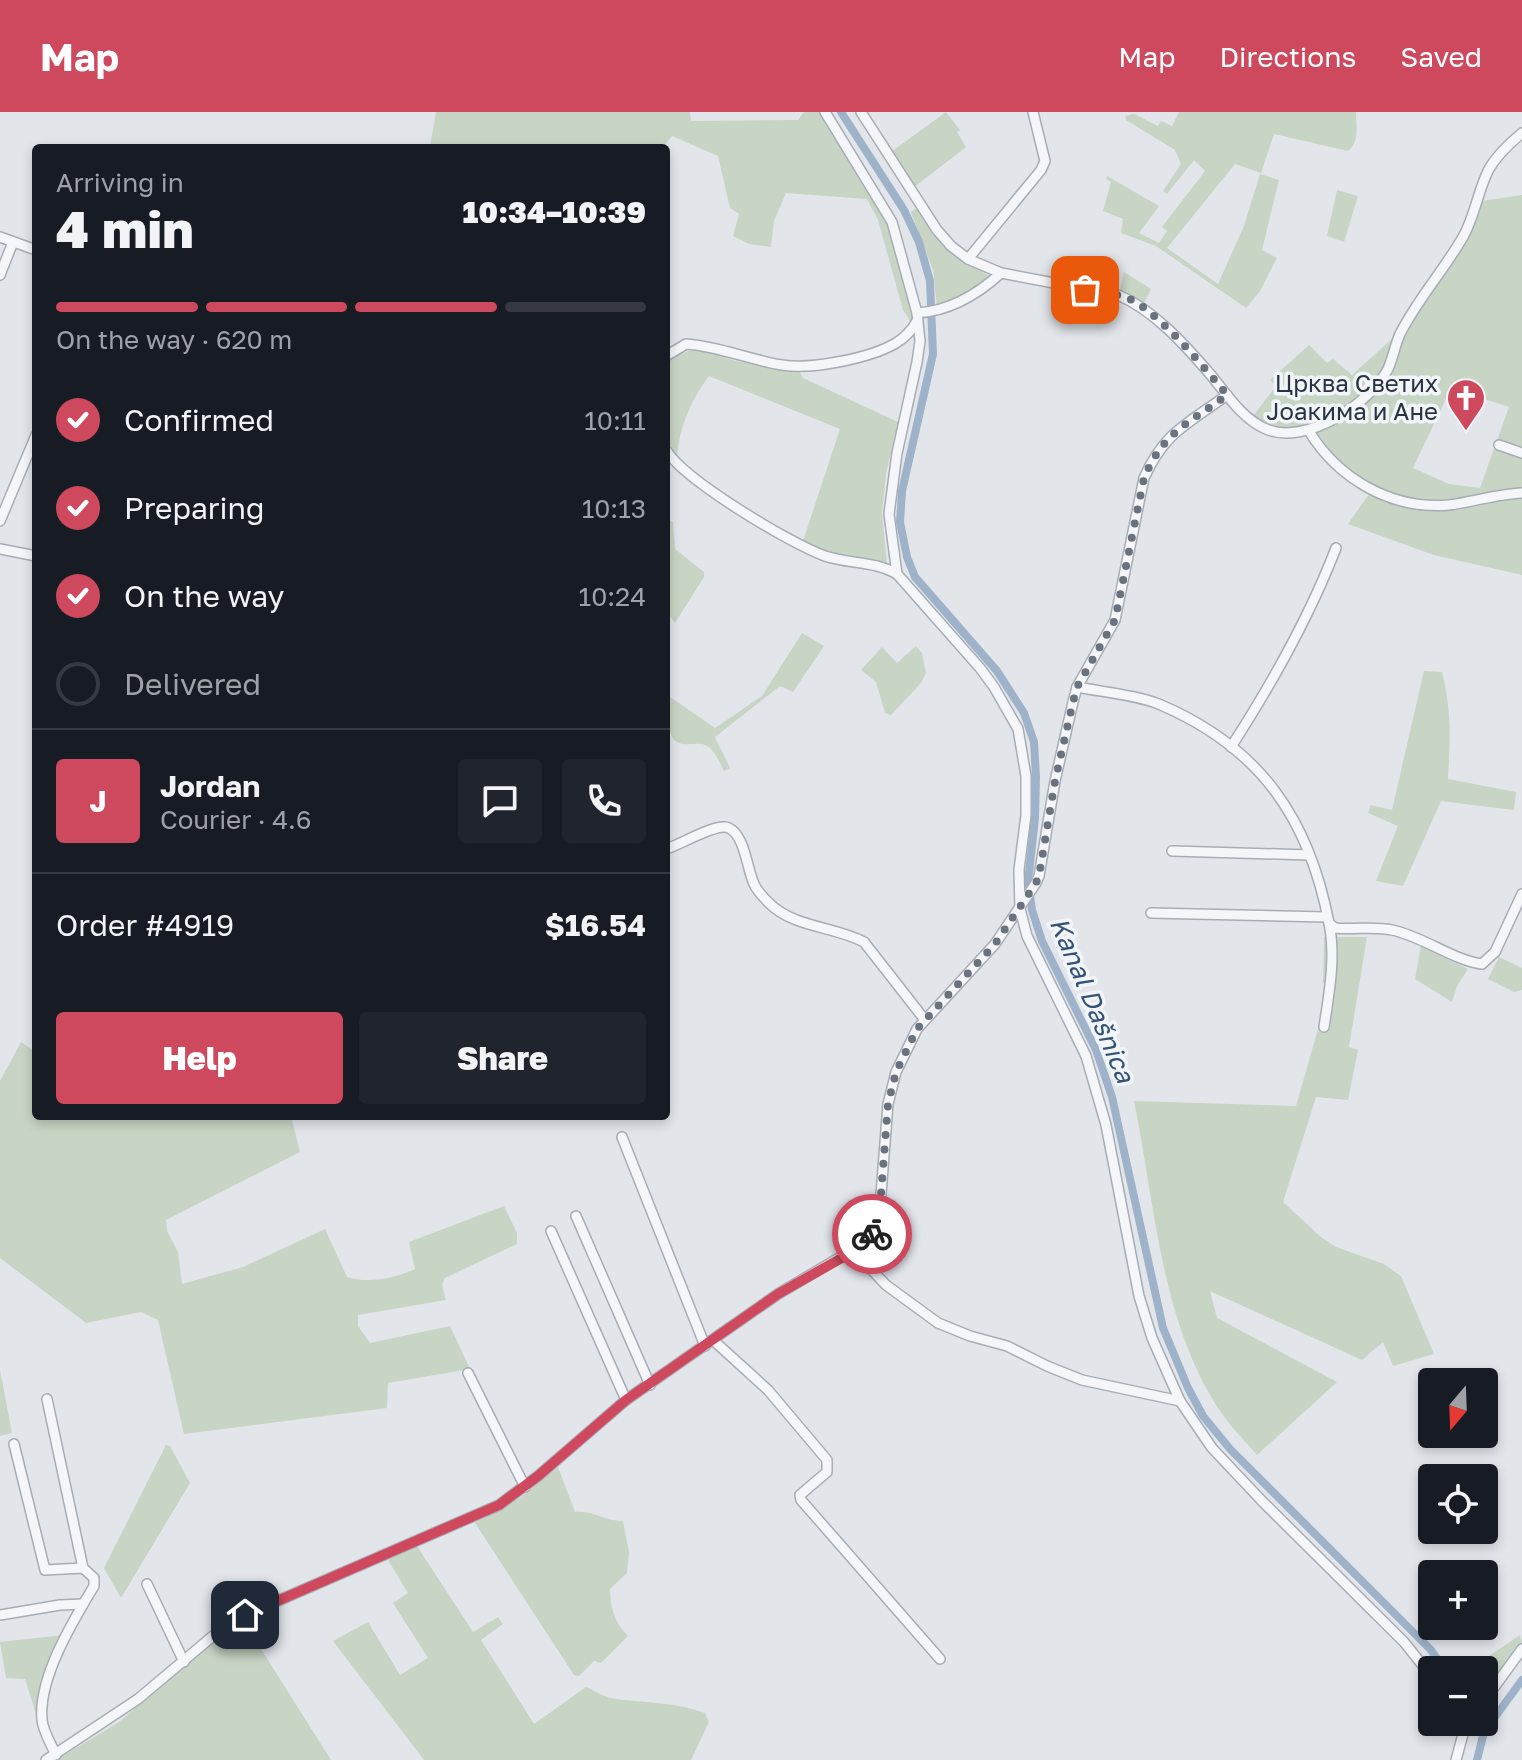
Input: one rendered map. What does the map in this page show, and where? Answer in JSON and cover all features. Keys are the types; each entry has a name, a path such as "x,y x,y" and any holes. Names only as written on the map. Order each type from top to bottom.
{"street":[{"path":"825,112 892,222 919,316 917,362 897,453 889,514 897,574"},
{"path":"861,112 937,230 951,246 968,259 1001,273 1118,295 1135,302 1174,336 1227,395 1261,427 1275,433 1309,431 1340,414 1373,390 1387,370 1399,336 1466,233 1490,168 1522,133"},
{"path":"968,259 1041,170 1045,161 1033,112"},
{"path":"0,237 32,249"},
{"path":"0,275 13,242"},
{"path":"670,354 686,344 786,366 860,356 895,344 910,333 919,316 941,311 987,285 1001,273"},
{"path":"46,1760 138,1699 220,1630 245,1615 499,1505 525,1487 626,1400 778,1294 866,1242 879,1220 891,1088 909,1043 925,1020 995,944 1039,876 1055,781 1077,687 1115,620 1136,507 1153,456 1165,440 1185,423 1227,395"},
{"path":"1309,431 1318,446 1340,468 1359,483 1393,500 1428,506 1522,493"},
{"path":"0,521 32,445"},
{"path":"1499,445 1522,453"},
{"path":"670,455 695,480 797,543 826,556 872,565 897,574 994,687 1018,729 1026,776 1026,815 1019,870 1027,936 1086,1056 1106,1125 1142,1305 1152,1338 1180,1401 1212,1448 1418,1660"},
{"path":"1231,747 1303,622 1336,548"},
{"path":"0,549 32,555"},
{"path":"1077,687 1159,704 1201,726 1231,747 1280,795 1309,855 1328,920 1331,981 1324,1027"},
{"path":"670,847 711,830 730,829 740,841 756,888 768,902 796,921 844,933 864,942 925,1020"},
{"path":"1172,851 1309,855"},
{"path":"1151,913 1328,920 1335,928 1391,929 1482,964 1495,952 1522,894"},
{"path":"622,1137 709,1343 768,1390 827,1460 827,1472 800,1495 801,1500 940,1659"},
{"path":"576,1216 650,1385"},
{"path":"551,1231 626,1400"},
{"path":"854,1251 886,1285 938,1323 1007,1346 1082,1380 1180,1401"},
{"path":"468,1373 525,1487"},
{"path":"47,1399 83,1568 94,1578 94,1586 52,1667 42,1706 43,1726 56,1755"},
{"path":"14,1444 45,1570 83,1568"},
{"path":"147,1584 184,1662"},
{"path":"0,1615 83,1604"},
{"path":"1498,1682 1522,1649"},
{"path":"1456,1760 1462,1736"}],"green space":[{"path":"436,112 690,112 691,121 798,120 804,112 819,112 889,224 915,319 912,324 903,310 878,220 867,199 786,193 774,221 771,247 749,244 733,236 739,214 730,208 718,156 672,136 665,144 431,144"},
{"path":"946,112 960,130 957,132 966,147 913,188 891,152"},
{"path":"1179,112 1356,112 1356,138 1348,151 1274,134 1261,173 1235,164 1167,248 1218,284 1244,226 1260,174 1279,180 1262,250 1277,258 1260,291 1246,308 1156,246 1121,233 1123,219 1103,211 1111,182 1106,179 1107,176 1159,206 1139,233 1159,243 1167,231 1162,227 1205,171 1194,160 1167,194 1163,191 1181,164 1175,150 1126,120 1125,116 1134,114 1158,126 1161,121 1172,126"},
{"path":"1337,190 1358,196 1344,242 1327,236"},
{"path":"1522,195 1522,575 1434,555 1348,524 1369,494 1400,506 1433,510 1466,509 1498,500 1424,500 1389,493 1355,475 1312,434 1273,428 1253,416 1276,386 1270,380 1309,345 1327,363 1333,359 1352,375 1395,336 1402,336 1468,236 1482,201","holes":["1451,388 1509,407 1480,488 1449,484 1413,468"]},
{"path":"917,208 949,250 989,276 973,291 937,308 933,270 911,212"},
{"path":"1124,272 1151,289 1144,303 1120,291"},
{"path":"688,351 704,351 736,361 799,370 803,378 898,422 886,474 882,514 887,564 822,550 803,541 840,429 709,376 687,416 677,460 670,448 670,359"},
{"path":"670,520 673,522 675,549 704,572 704,577 675,623 670,616"},
{"path":"802,633 824,646 793,692 780,686 715,737 730,768 724,771 714,752 705,745 682,744 671,735 670,697 715,728 762,696"},
{"path":"916,646 922,653 926,673 921,683 891,715 885,713 876,682 861,670 882,647 897,663"},
{"path":"1424,671 1442,672 1449,713 1448,779 1516,792 1514,810 1441,801 1403,886 1376,881 1398,826 1368,813 1371,805 1392,810"},
{"path":"1324,937 1367,937 1349,1047 1358,1050 1348,1100 1316,1097 1283,1202 1336,1247 1384,1264 1401,1276 1434,1354 1393,1366 1383,1342 1362,1360 1210,1291 1217,1318 1337,1382 1257,1455 1218,1408 1183,1336 1162,1259 1134,1101 1296,1106 1318,1029 1326,1030 1334,984 1323,983"},
{"path":"1421,946 1468,969 1457,986 1452,1002 1415,979"},
{"path":"1499,957 1522,968 1522,990 1514,992 1488,979"},
{"path":"21,1042 32,1049 32,1120 292,1120 300,1152 166,1220 167,1231 178,1252 182,1284 243,1267 325,1229 347,1277 373,1280 390,1277 415,1269 409,1242 504,1206 517,1233 517,1244 445,1278 442,1285 446,1300 358,1315 358,1326 370,1343 450,1326 470,1369 388,1383 387,1408 184,1434 158,1320 141,1312 86,1323 0,1258 0,1081"},
{"path":"0,1370 12,1433 0,1436"},
{"path":"166,1445 170,1446 190,1483 121,1598 104,1568"},
{"path":"558,1467 575,1512 623,1521 629,1552 627,1573 610,1589 614,1615 628,1636 601,1663 594,1661 579,1676 574,1675 475,1523 521,1497"},
{"path":"417,1546 473,1632 498,1617 503,1624 481,1640 534,1724 586,1687 612,1698 683,1707 705,1713 709,1722 691,1760 424,1760 333,1641 368,1622 400,1675 428,1658 393,1603 408,1593 388,1560"},
{"path":"244,1622 331,1760 56,1760 119,1722 208,1647"},
{"path":"64,1635 41,1695 37,1717 25,1679 6,1678 0,1642"},
{"path":"1520,1635 1522,1642 1498,1673 1498,1656 1489,1656"}],"waterway":[{"name":"Kanal Dašnica","path":"841,112 904,210 919,242 930,281 933,354 902,491 900,522 907,557 915,577 997,671 1024,713 1034,742 1035,818 1028,882 1032,910 1042,941 1096,1050 1112,1097 1163,1328 1203,1416 1230,1449 1435,1656"},
{"path":"1477,1760 1484,1732 1522,1680"}],"way so far":[{"path":"872,1234 879,1220 891,1088 909,1043 917,1029 995,944 1039,876 1050,804 1077,687 1115,620 1136,507 1153,456 1165,440 1185,423 1227,395 1174,336 1135,302 1118,295 1085,290"}],"place":[{"name":"Црква Светих Јоакима и Ане","path":"1466,432"}],"route":[{"path":"245,1615 499,1505 525,1487 626,1400 778,1294 854,1251 872,1234"}]}
